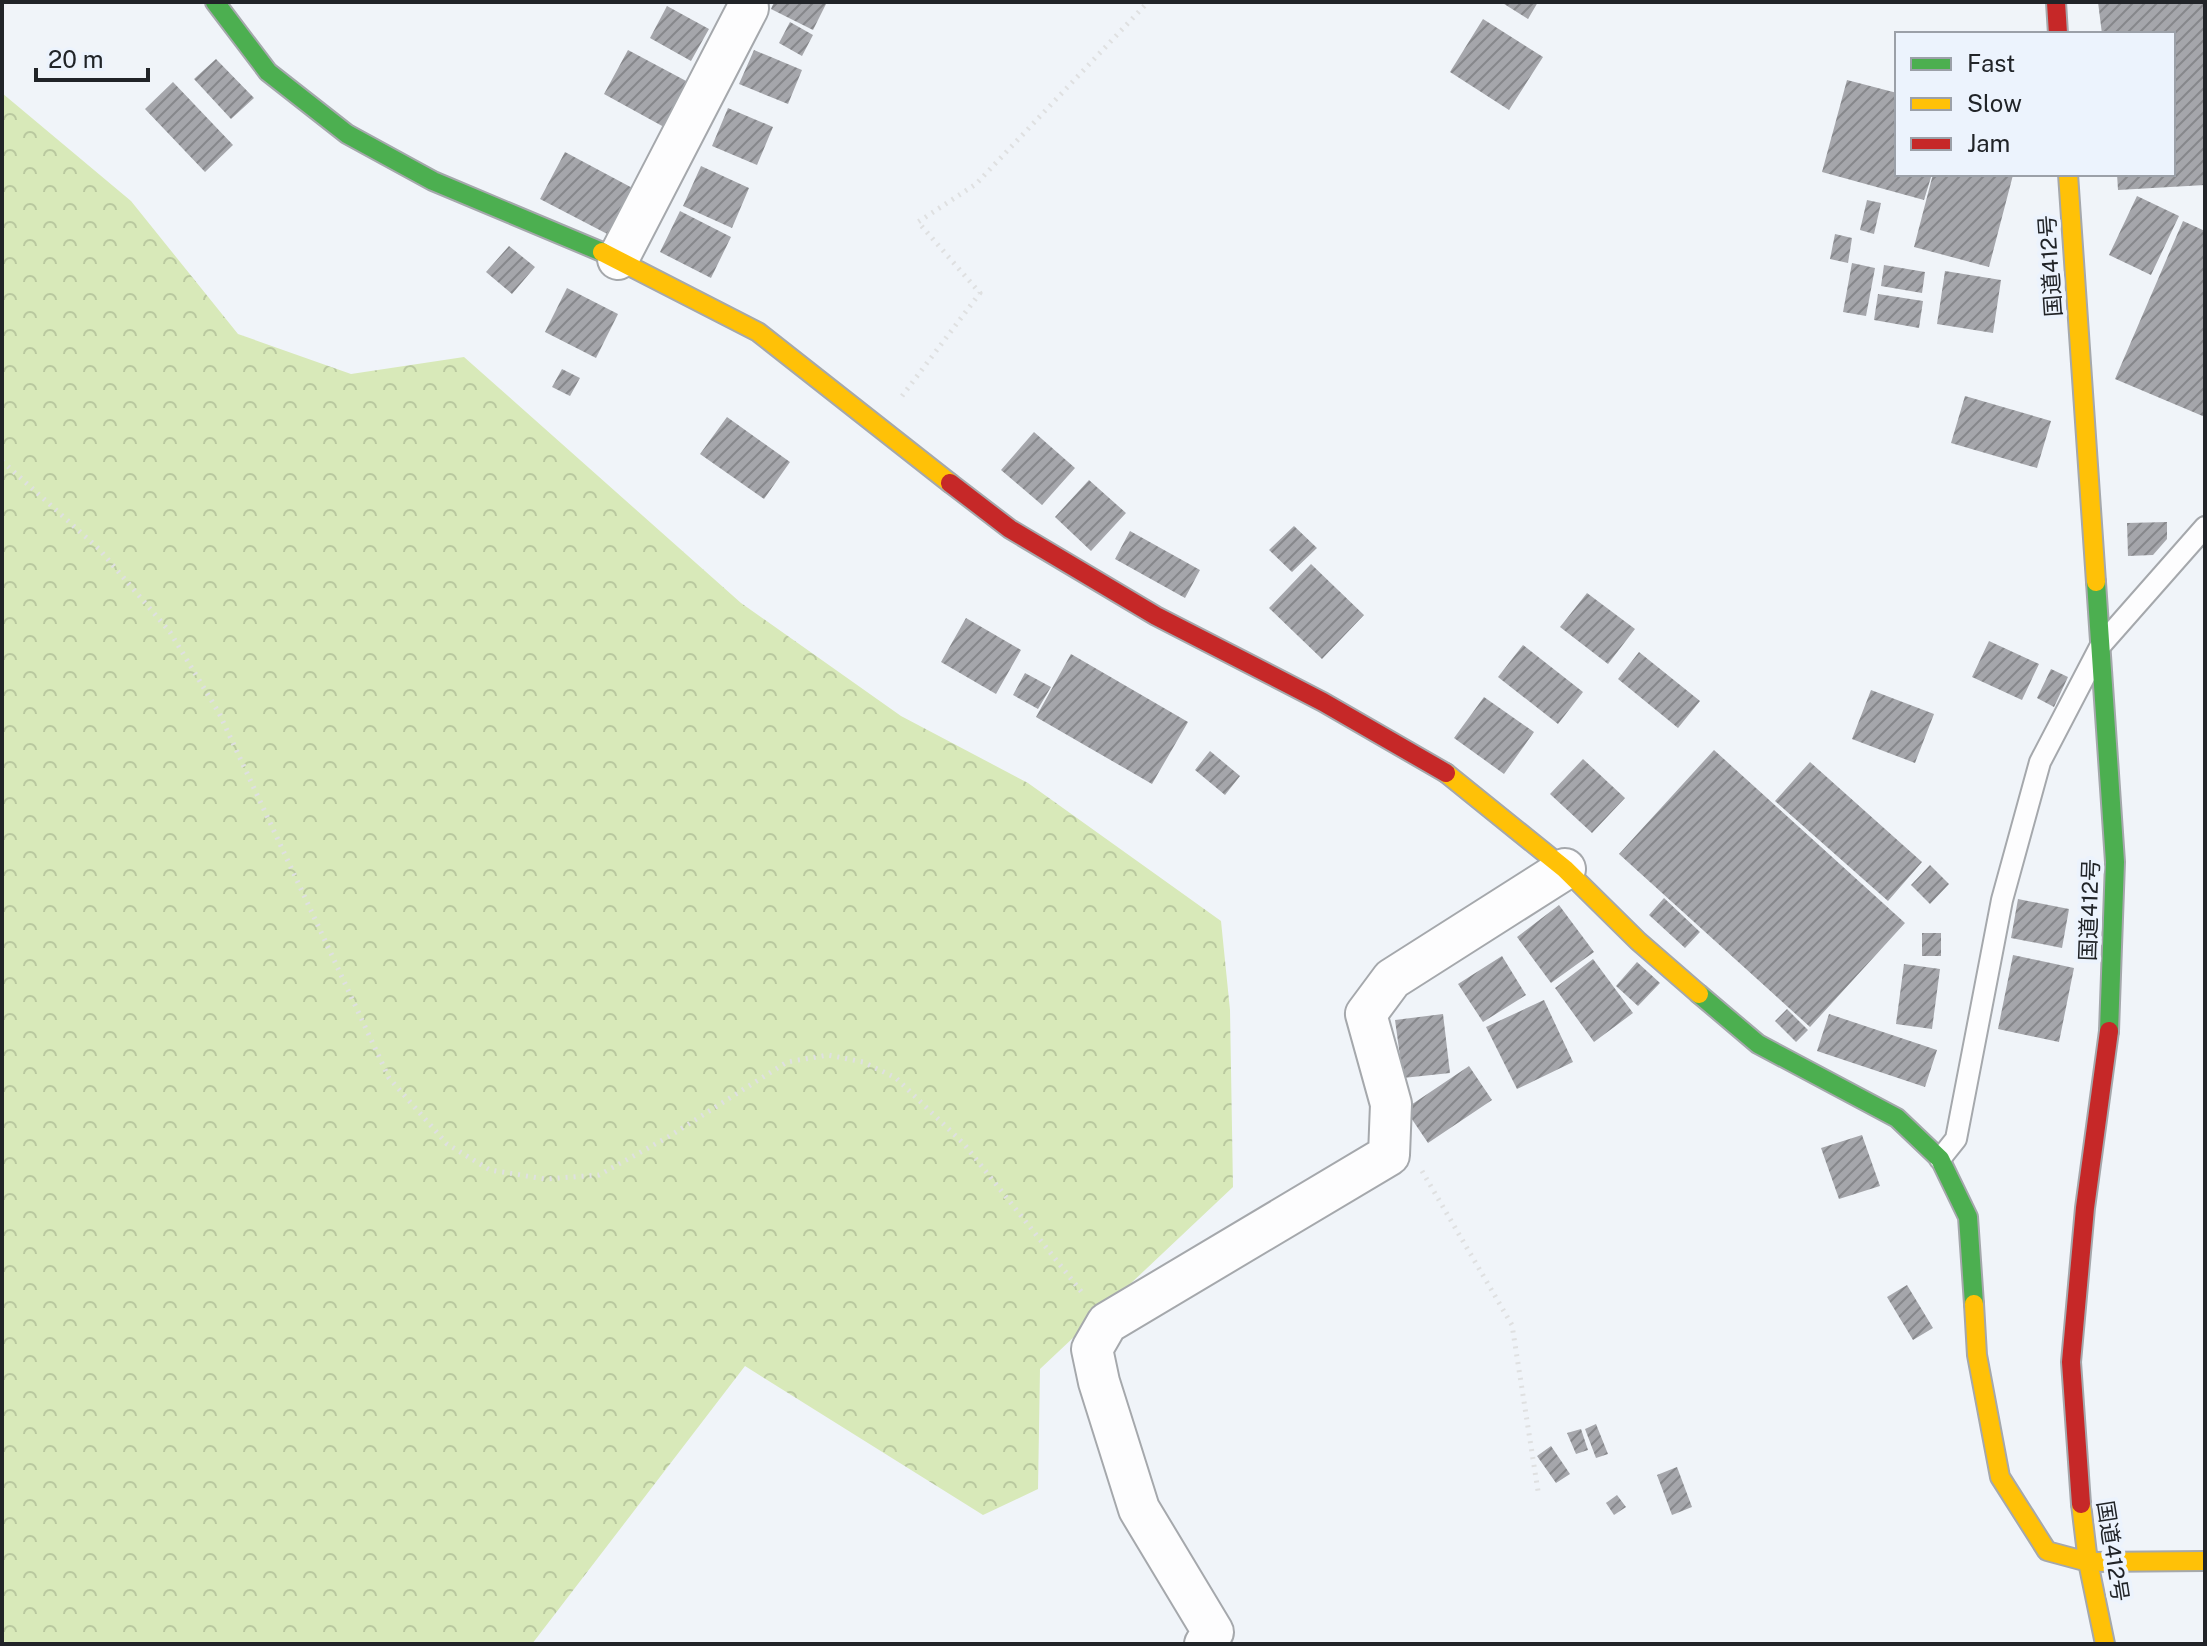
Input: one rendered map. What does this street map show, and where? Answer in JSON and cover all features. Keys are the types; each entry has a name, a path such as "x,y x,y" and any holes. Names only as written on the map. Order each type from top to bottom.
{"main road":[{"path":"215,2 268,72 347,134 433,181 618,259 758,332 878,429 1023,537 1156,616 1323,702 1440,769 1565,869 1638,941 1758,1044 1897,1118 1940,1159 1968,1217 1977,1355 2000,1477 2047,1551 2088,1562 2205,1561"},
{"path":"2056,2 2058,32"},
{"name":"国道412号","path":"2068,176 2115,862 2108,1055 2085,1208 2071,1362 2075,1455 2088,1562 2105,1644"}],"street":[{"path":"618,259 748,8"},
{"path":"1205,1644 1213,1632 1139,1509 1099,1382 1092,1349 1107,1323 1389,1155 1391,1104 1366,1014 1392,979 1565,869"}],"lane":[{"path":"1940,1159 1956,1139 2002,900 2040,762 2101,645 2205,527"}],"path":[{"path":"878,429 980,293 918,222 976,184 1148,2"},
{"path":"2,461 99,549 170,632 219,713 389,1078 447,1144 490,1170 545,1179 599,1175 668,1137 787,1062 828,1055 863,1062 896,1078 964,1144 1107,1323"},
{"path":"1389,1142 1419,1167 1512,1325 1538,1491"}],"green space":[{"path":"2,93 131,201 238,334 351,374 464,357 741,603 901,716 1028,783 1221,921 1230,1010 1233,1187 1040,1369 1038,1489 983,1515 745,1366 532,1644 2,1644"}],"building":[{"path":"774,2 827,2 813,30 771,9"},
{"path":"1501,2 1538,2 1528,19"},
{"path":"2098,2 2205,2 2205,185 2118,190 2117,176 2175,176 2175,32 2102,32"},
{"path":"667,6 709,29 691,61 650,38"},
{"path":"1483,19 1543,57 1509,110 1450,72"},
{"path":"790,22 813,35 802,56 779,43"},
{"path":"628,50 688,82 664,127 604,94"},
{"path":"754,50 802,70 788,104 739,84"},
{"path":"216,59 254,98 231,119 194,79"},
{"path":"1847,80 1895,92 1895,176 1931,176 1924,200 1822,172"},
{"path":"173,82 233,145 205,172 145,109"},
{"path":"728,108 773,127 757,165 712,146"},
{"path":"565,152 638,191 615,238 540,199"},
{"path":"701,166 749,188 732,228 683,206"},
{"path":"1932,176 2013,176 1989,267 1914,247"},
{"path":"2137,196 2179,216 2151,275 2109,255"},
{"path":"1867,200 1881,203 1874,234 1860,230"},
{"path":"680,211 731,237 711,278 660,252"},
{"path":"2183,221 2205,231 2205,417 2115,379"},
{"path":"1835,234 1852,238 1848,263 1830,259"},
{"path":"509,246 535,267 512,294 486,272"},
{"path":"1852,263 1875,268 1866,316 1843,312"},
{"path":"1884,265 1925,272 1922,293 1881,286"},
{"path":"1945,271 2001,280 1993,333 1937,324"},
{"path":"567,288 618,314 596,358 545,332"},
{"path":"1878,294 1923,301 1919,328 1874,320"},
{"path":"562,369 580,378 570,396 552,387"},
{"path":"1965,396 2051,421 2037,468 1951,443"},
{"path":"727,417 790,462 764,499 700,454"},
{"path":"1034,432 1075,468 1042,505 1001,470"},
{"path":"1089,480 1126,513 1091,551 1055,517"},
{"path":"2167,522 2167,539 2153,555 2128,556 2127,523"},
{"path":"1294,526 1317,548 1292,572 1269,550"},
{"path":"1130,531 1200,570 1185,598 1115,559"},
{"path":"1311,564 1364,615 1322,659 1269,608"},
{"path":"1587,593 1635,629 1608,664 1560,627"},
{"path":"966,618 1021,650 996,694 941,662"},
{"path":"1989,641 2039,664 2022,700 1972,677"},
{"path":"1523,645 1583,692 1558,724 1498,677"},
{"path":"1639,652 1700,701 1678,728 1618,679"},
{"path":"1071,654 1188,722 1152,784 1036,717"},
{"path":"2051,669 2068,677 2054,707 2037,698"},
{"path":"1025,673 1051,687 1038,709 1013,695"},
{"path":"1871,690 1934,714 1915,763 1852,739"},
{"path":"1484,697 1534,732 1504,774 1454,738"},
{"path":"1714,750 1905,923 1810,1027 1619,854"},
{"path":"1210,751 1240,776 1225,795 1195,770"},
{"path":"1583,759 1625,798 1592,833 1550,794"},
{"path":"1810,762 1922,862 1888,901 1775,801"},
{"path":"1930,865 1949,884 1930,904 1911,885"},
{"path":"1664,898 1700,932 1685,948 1649,915"},
{"path":"2018,899 2069,909 2062,948 2011,938"},
{"path":"1559,905 1594,952 1551,983 1517,937"},
{"path":"1922,933 1941,933 1941,956 1922,956"},
{"path":"2013,955 2074,968 2059,1042 1998,1029"},
{"path":"1502,956 1526,995 1483,1022 1458,984"},
{"path":"1593,959 1633,1013 1594,1042 1555,988"},
{"path":"1637,962 1660,983 1638,1006 1616,986"},
{"path":"1904,964 1940,969 1932,1029 1896,1024"},
{"path":"1544,1000 1573,1062 1517,1089 1486,1027"},
{"path":"1787,1009 1808,1030 1796,1042 1775,1021"},
{"path":"1443,1014 1450,1073 1403,1078 1395,1020"},
{"path":"1829,1014 1937,1050 1925,1087 1817,1051"},
{"path":"1469,1066 1492,1100 1428,1143 1405,1109"},
{"path":"1862,1135 1880,1186 1839,1199 1821,1148"},
{"path":"1907,1285 1933,1328 1913,1340 1887,1297"},
{"path":"1596,1424 1608,1454 1596,1458 1585,1429"},
{"path":"1581,1429 1588,1450 1576,1454 1567,1433"},
{"path":"1551,1446 1570,1474 1556,1483 1537,1456"},
{"path":"1677,1467 1692,1507 1672,1515 1657,1475"},
{"path":"1617,1495 1626,1507 1614,1515 1606,1503"}],"traffic: fast":[{"path":"215,2 268,72 347,134 433,181 602,252"},
{"path":"2096,582 2115,862 2109,1031"},
{"path":"1699,994 1758,1044 1897,1118 1940,1159 1968,1217 1974,1304"}],"traffic: slow":[{"path":"2068,176 2096,582"},
{"path":"602,252 758,332 950,483"},
{"path":"1446,773 1565,869 1638,941 1699,994"},
{"path":"1974,1304 1977,1355 2000,1477 2047,1551 2088,1562 2205,1561"},
{"path":"2081,1504 2088,1562 2105,1644"}],"traffic: jam":[{"path":"2056,2 2058,32"},
{"path":"950,483 1010,529 1156,616 1323,702 1446,773"},
{"path":"2081,1504 2071,1362 2085,1208 2109,1031"}]}
